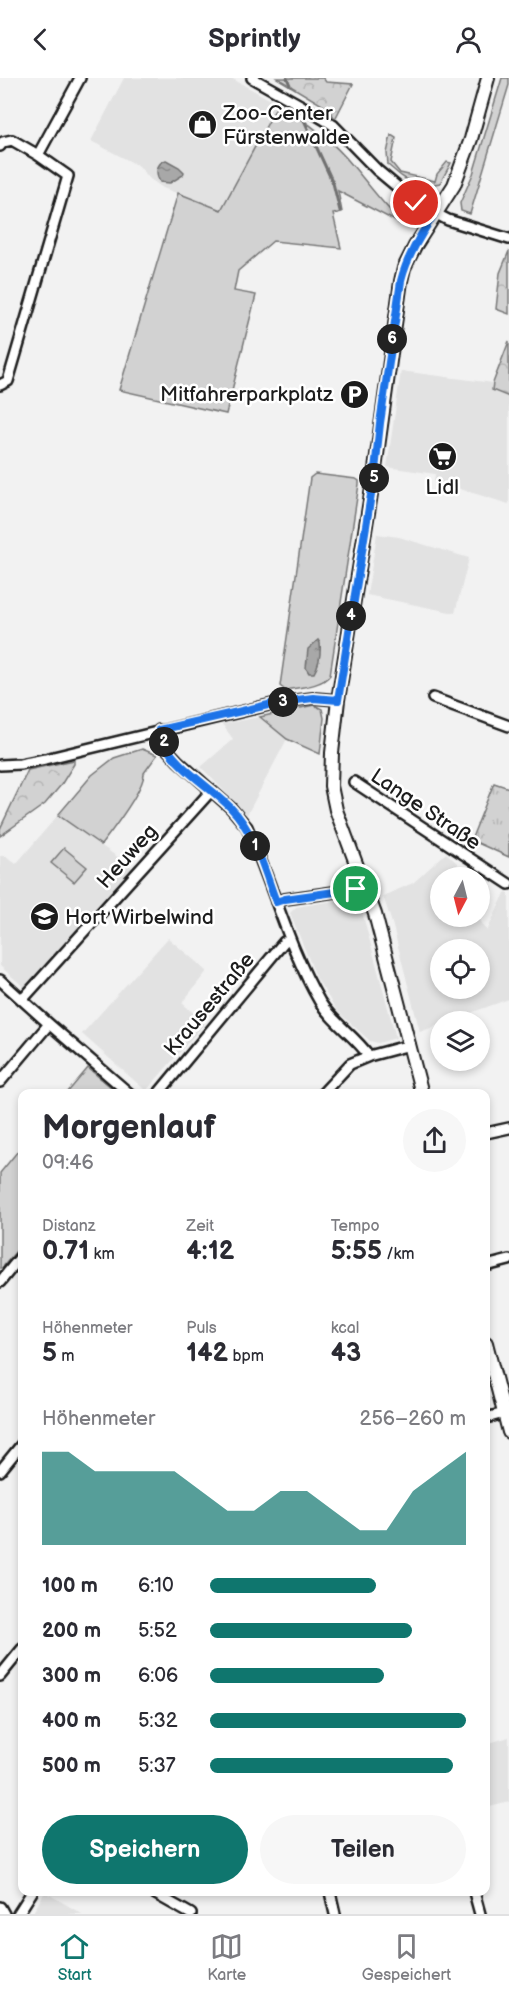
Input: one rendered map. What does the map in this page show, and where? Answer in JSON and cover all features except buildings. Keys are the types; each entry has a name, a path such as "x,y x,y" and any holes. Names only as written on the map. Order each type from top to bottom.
{"main road":[{"path":"421,1089 375,914 333,798 332,753 338,700 375,470 404,268 434,214 454,185 463,163 488,78"},
{"path":"490,1358 509,1432"}],"street":[{"path":"38,155 80,78"},
{"path":"252,78 333,125 378,170 419,205 434,214 509,239"},
{"path":"0,146 3,142 12,140 68,176 8,381 0,385"},
{"path":"0,765 45,759 290,700 313,698 338,700"},
{"path":"433,698 509,726"},
{"path":"159,730 165,747 231,808 247,828 302,967 330,1016 369,1056"},
{"name":"Lange Straße","path":"354,782 509,884"},
{"name":"Heuweg","path":"22,1000 211,791"},
{"path":"276,902 356,889 365,885"},
{"name":"Krausestraße","path":"162,1089 284,942 290,939"},
{"path":"0,980 124,1089"},
{"path":"0,1082 49,1024"},
{"path":"326,1089 344,1069 369,1056 410,1045"},
{"path":"490,1132 509,1128"},
{"path":"0,1282 18,1260"},
{"path":"490,1265 509,1260"},
{"path":"490,1417 504,1413"},
{"path":"0,1471 18,1449"},
{"path":"0,1676 18,1654"},
{"path":"18,1914 29,1896"},
{"path":"159,1896 191,1914"},
{"path":"331,1896 335,1914"},
{"path":"475,1896 480,1914"},
{"path":"0,1908 4,1914"}],"shaded area":[{"path":"124,78 231,78 278,104 221,210 163,188 150,179 139,166 91,141"},
{"path":"401,371 493,383 493,390 509,397 509,504 434,481 435,474 387,467"},
{"path":"377,534 399,537 469,558 455,613 367,595"},
{"path":"260,717 287,739 247,815 201,767 233,739 222,724"},
{"name":"Hort Wirbelwind","path":"58,815 133,868 25,988 0,966 0,856 6,856 16,864"},
{"path":"446,853 458,864 456,867 431,867"},
{"path":"430,868 430,927 484,927 487,931 505,893 509,893 509,999 476,1011 430,1011 430,1028 420,1032 383,896 413,883"},
{"path":"358,897 396,1038 378,1043 370,1041 337,1011 317,979 290,913 296,907"},
{"path":"168,938 207,971 182,1003 205,1023 148,1089 144,1089 82,1034"},
{"path":"509,1737 509,1802 490,1807 490,1743"},
{"path":"43,1896 52,1896 82,1914 32,1914"}],"green space":[{"path":"277,78 323,78 326,82 353,84 335,119 329,109"},
{"path":"502,78 509,78 509,85 470,214 461,211 460,203 473,174"},
{"path":"278,104 328,139 401,221 401,224 338,191 342,212 333,214 341,248 273,241 238,271 234,291 256,295 226,414 119,390 178,193 221,210"},
{"path":"391,135 396,138 391,162 400,173 435,181 437,174 447,162 451,163 440,183 418,187 388,165 387,153"},
{"path":"509,251 509,314 496,309 500,273"},
{"path":"509,341 509,397 492,390"},
{"path":"315,474 356,479 359,484 330,675 315,684 285,690 280,686 310,478"},
{"path":"314,705 322,709 324,718 320,754 287,739 260,717"},
{"path":"142,749 157,755 144,773 143,780 133,799 101,845 58,815 92,775 114,758"},
{"path":"74,760 74,764 61,785 45,804 0,836 0,829 28,770"},
{"path":"494,783 509,788 509,857 471,840"},
{"path":"64,848 87,867 74,882 51,863"},
{"path":"88,1068 113,1089 70,1089"},
{"path":"18,1151 18,1249 2,1268 0,1268 0,1173"}],"water":[{"path":"166,160 184,172 170,183 160,182 157,176 158,166"},
{"path":"318,640 320,655 314,673 309,673 306,668 308,649"}],"waterway":[{"path":"287,78 290,85"},
{"path":"304,120 333,183 340,211"}],"place":[{"name":"Zoo-Center Fürstenwalde","path":"202,125"},
{"name":"Mitfahrerparkplatz","path":"354,394"},
{"name":"Lidl","path":"442,456"},
{"name":"Hort Wirbelwind","path":"44,917"}],"route":[{"path":"356,889 276,902 258,851 247,828 231,808 165,747 159,730 281,702 313,698 338,700 375,470 401,281 404,268 434,214 416,203"}]}
